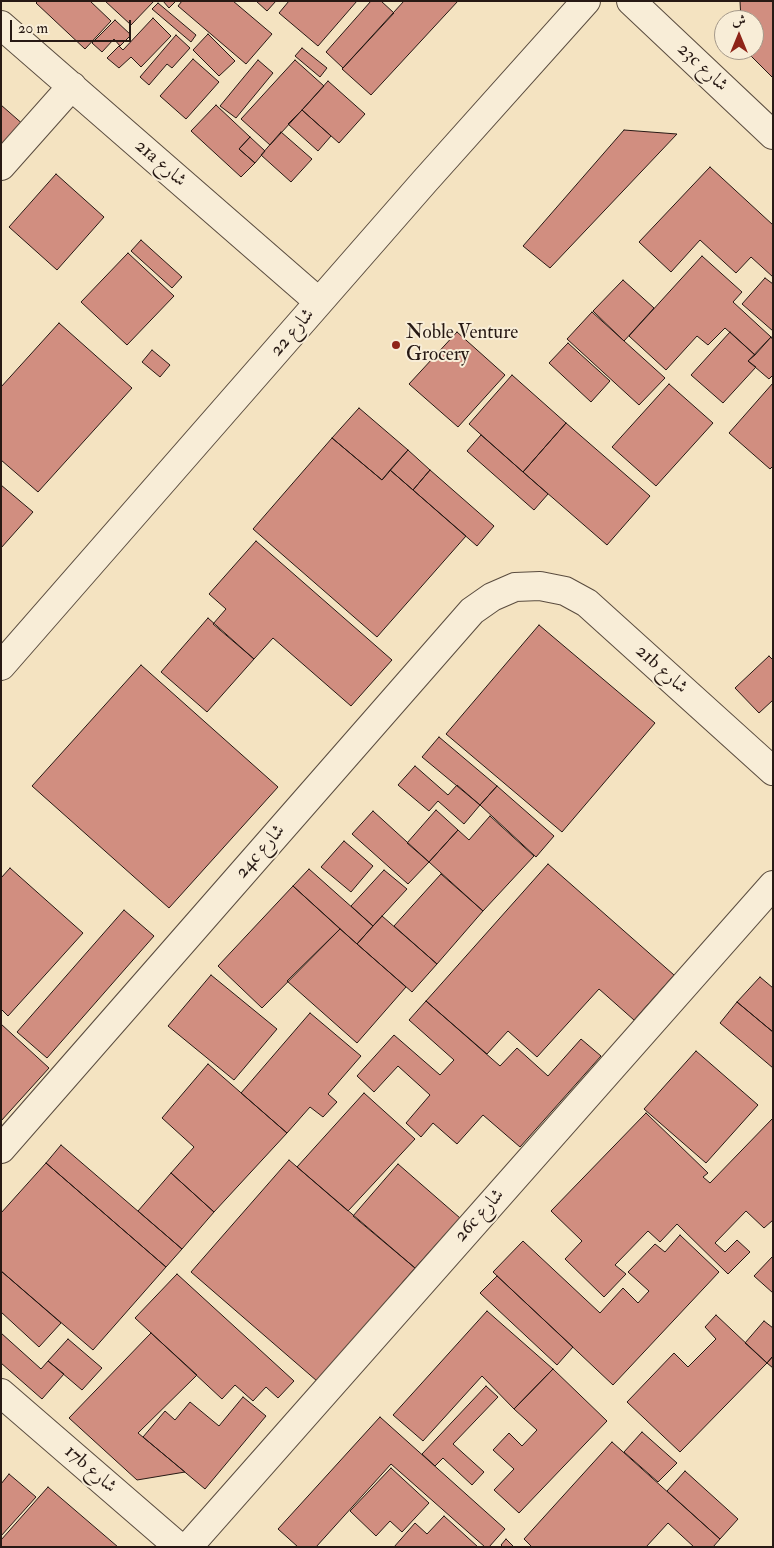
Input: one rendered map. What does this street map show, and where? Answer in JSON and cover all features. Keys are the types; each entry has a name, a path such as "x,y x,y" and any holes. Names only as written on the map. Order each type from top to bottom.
{"street":[{"name":"شارع 22","path":"1,666 212,427 319,302 586,1"},
{"name":"23c شارع","path":"631,1 773,135"},
{"name":"21a شارع","path":"1,25 319,302"},
{"path":"1,166 72,86"},
{"name":"21b شارع","path":"540,586 565,591 587,603 773,771"},
{"name":"24c شارع","path":"1,1149 472,612 492,597 516,587 540,586"},
{"name":"26c شارع","path":"188,1547 773,886"},
{"name":"17b شارع","path":"1,1393 179,1547"}],"building":[{"path":"38,1 90,1 111,21 85,49 36,3"},
{"path":"105,1 154,1 131,25"},
{"path":"163,1 176,1 169,8"},
{"path":"182,1 233,1 272,34 246,64 178,6"},
{"path":"256,1 276,1 267,11"},
{"path":"289,1 357,1 318,46 279,13"},
{"path":"371,1 381,1 394,13 343,68 326,52"},
{"path":"404,1 458,1 371,95 342,69"},
{"path":"740,1 773,1 773,78 755,60 764,60 764,10 740,10"},
{"path":"158,3 196,35 191,42 152,9"},
{"path":"153,18 171,36 141,67 131,57 119,68 107,58 119,46 123,50"},
{"path":"115,20 131,35 120,46 114,39 102,52 92,43"},
{"path":"208,34 235,61 219,76 193,50"},
{"path":"176,35 190,48 172,68 167,64 149,85 140,77"},
{"path":"302,48 327,68 320,77 295,56"},
{"path":"193,59 219,82 186,119 160,96"},
{"path":"258,60 273,73 236,118 220,106"},
{"path":"295,60 324,86 270,145 241,119"},
{"path":"328,81 365,114 339,143 302,110"},
{"path":"1,105 25,126 1,151"},
{"path":"216,105 250,137 239,149 255,163 241,177 191,131"},
{"path":"302,110 331,136 318,151 288,124"},
{"path":"624,130 677,134 550,268 523,246"},
{"path":"281,132 312,159 291,182 261,155"},
{"path":"250,137 265,151 255,163 239,149"},
{"path":"710,167 773,225 773,277 751,257 736,273 700,240 671,272 639,242"},
{"path":"56,174 104,217 57,270 9,227"},
{"path":"141,240 182,277 172,288 131,251"},
{"path":"128,253 174,296 127,345 81,302"},
{"path":"702,256 742,292 733,302 771,337 755,355 725,328 708,345 697,336 666,370 629,336"},
{"path":"765,278 773,284 773,331 742,304"},
{"path":"623,280 654,308 624,341 593,311"},
{"path":"592,312 665,378 639,405 567,339"},
{"path":"59,323 132,388 38,492 1,460 1,387"},
{"path":"457,332 505,375 458,427 409,384"},
{"path":"730,332 755,355 748,361 756,367 723,403 691,375"},
{"path":"771,337 773,340 773,375 769,379 748,361"},
{"path":"568,343 610,381 591,402 549,363"},
{"path":"152,350 170,365 160,377 142,362"},
{"path":"512,375 566,423 523,472 469,424"},
{"path":"773,383 773,466 770,469 729,433"},
{"path":"669,384 713,423 656,486 612,447"},
{"path":"359,408 408,450 382,480 332,438"},
{"path":"566,423 650,496 607,545 523,472"},
{"path":"481,435 548,494 534,510 467,451"},
{"path":"332,438 382,480 390,470 466,536 377,637 253,529"},
{"path":"408,450 430,470 413,490 390,470"},
{"path":"430,470 494,526 477,546 413,490"},
{"path":"1,485 33,512 1,548"},
{"path":"256,541 392,660 351,706 273,638 254,659 213,624 226,609 209,594"},
{"path":"208,618 254,659 207,712 161,672"},
{"path":"539,625 655,723 562,832 446,734"},
{"path":"769,656 773,660 773,700 759,713 735,688"},
{"path":"141,665 278,787 169,908 32,786"},
{"path":"439,737 497,786 480,805 422,757"},
{"path":"415,766 448,795 457,785 480,805 464,824 438,801 429,811 398,785"},
{"path":"497,786 554,836 536,857 480,805"},
{"path":"436,810 458,830 429,862 407,843"},
{"path":"373,811 429,862 408,884 352,834"},
{"path":"490,816 534,856 483,911 429,862 458,830 469,840"},
{"path":"344,841 373,866 351,892 321,867"},
{"path":"548,864 674,975 634,1020 599,989 537,1057 508,1031 487,1054 426,1001"},
{"path":"10,868 83,933 8,1016 1,1009 1,878"},
{"path":"309,869 373,926 357,944 293,886"},
{"path":"384,870 407,889 373,926 351,906"},
{"path":"441,874 483,911 437,964 394,926"},
{"path":"293,886 340,929 262,1008 218,966"},
{"path":"124,910 154,936 47,1058 17,1032"},
{"path":"382,916 437,964 412,992 357,944"},
{"path":"340,929 406,987 357,1043 287,981"},
{"path":"211,975 277,1029 234,1080 168,1026"},
{"path":"760,977 773,988 773,1032 737,1002"},
{"path":"426,1001 500,1066 517,1048 548,1076 581,1039 601,1056 520,1147 483,1115 457,1144 433,1123 421,1137 406,1123 430,1095 398,1066 374,1092 357,1076 394,1035 440,1075 454,1060 409,1020"},
{"path":"737,1002 773,1032 773,1068 720,1023"},
{"path":"310,1013 361,1056 328,1094 337,1102 323,1117 310,1107 287,1133 241,1093"},
{"path":"1,1024 49,1068 1,1121"},
{"path":"696,1051 758,1105 706,1163 644,1109"},
{"path":"208,1064 287,1133 214,1212 171,1173 194,1147 162,1118"},
{"path":"364,1093 415,1139 348,1211 297,1167"},
{"path":"646,1113 708,1173 703,1177 710,1183 773,1118 773,1220 764,1228 746,1211 715,1243 725,1252 737,1240 750,1252 728,1274 677,1224 660,1242 648,1231 615,1265 626,1274 604,1297 565,1259 582,1241 551,1211"},
{"path":"61,1145 182,1249 166,1267 46,1163"},
{"path":"289,1160 415,1268 317,1381 191,1272"},
{"path":"46,1163 166,1267 93,1350 1,1271 1,1213"},
{"path":"398,1164 460,1218 415,1268 353,1216"},
{"path":"171,1173 214,1212 182,1249 138,1211"},
{"path":"680,1235 719,1272 613,1385 493,1272 523,1241 600,1313 623,1288 638,1303 649,1291 628,1272 655,1244 665,1252"},
{"path":"773,1256 773,1293 754,1276"},
{"path":"1,1271 61,1323 39,1347 1,1312"},
{"path":"177,1274 294,1381 278,1398 266,1387 253,1401 235,1385 222,1399 135,1318"},
{"path":"497,1276 573,1347 557,1365 480,1293"},
{"path":"487,1311 553,1369 514,1409 482,1376 423,1441 393,1415"},
{"path":"716,1315 767,1363 680,1452 627,1402 674,1353 688,1367 716,1339 705,1327"},
{"path":"764,1321 773,1328 773,1356 767,1363 745,1343"},
{"path":"1,1333 41,1369 48,1361 64,1374 42,1399 1,1363"},
{"path":"151,1333 197,1375 138,1433 185,1472 137,1480 69,1418"},
{"path":"68,1339 102,1368 82,1390 48,1361"},
{"path":"773,1356 773,1368 767,1363"},
{"path":"553,1369 607,1421 519,1513 494,1490 514,1469 493,1450 509,1433 522,1446 537,1430 514,1409"},
{"path":"486,1386 498,1397 453,1444 484,1472 472,1485 443,1458 435,1466 422,1454"},
{"path":"243,1397 266,1416 205,1489 143,1437 165,1411 175,1420 190,1402 219,1426"},
{"path":"380,1417 505,1529 489,1547 485,1547 391,1464 316,1547 298,1547 278,1529"},
{"path":"642,1432 677,1463 658,1482 624,1452"},
{"path":"612,1442 720,1539 713,1547 694,1547 668,1523 646,1547 532,1547 524,1539"},
{"path":"391,1468 429,1503 402,1532 390,1521 376,1536 350,1511"},
{"path":"685,1471 738,1519 720,1539 667,1491"},
{"path":"9,1474 36,1497 1,1536 1,1484"},
{"path":"48,1487 118,1547 1,1547 1,1540"},
{"path":"444,1516 478,1547 394,1547 415,1523 427,1534"},
{"path":"506,1539 514,1547 503,1547 501,1545"}],"place":[{"name":"Noble Venture Grocery","path":"396,345"}]}
